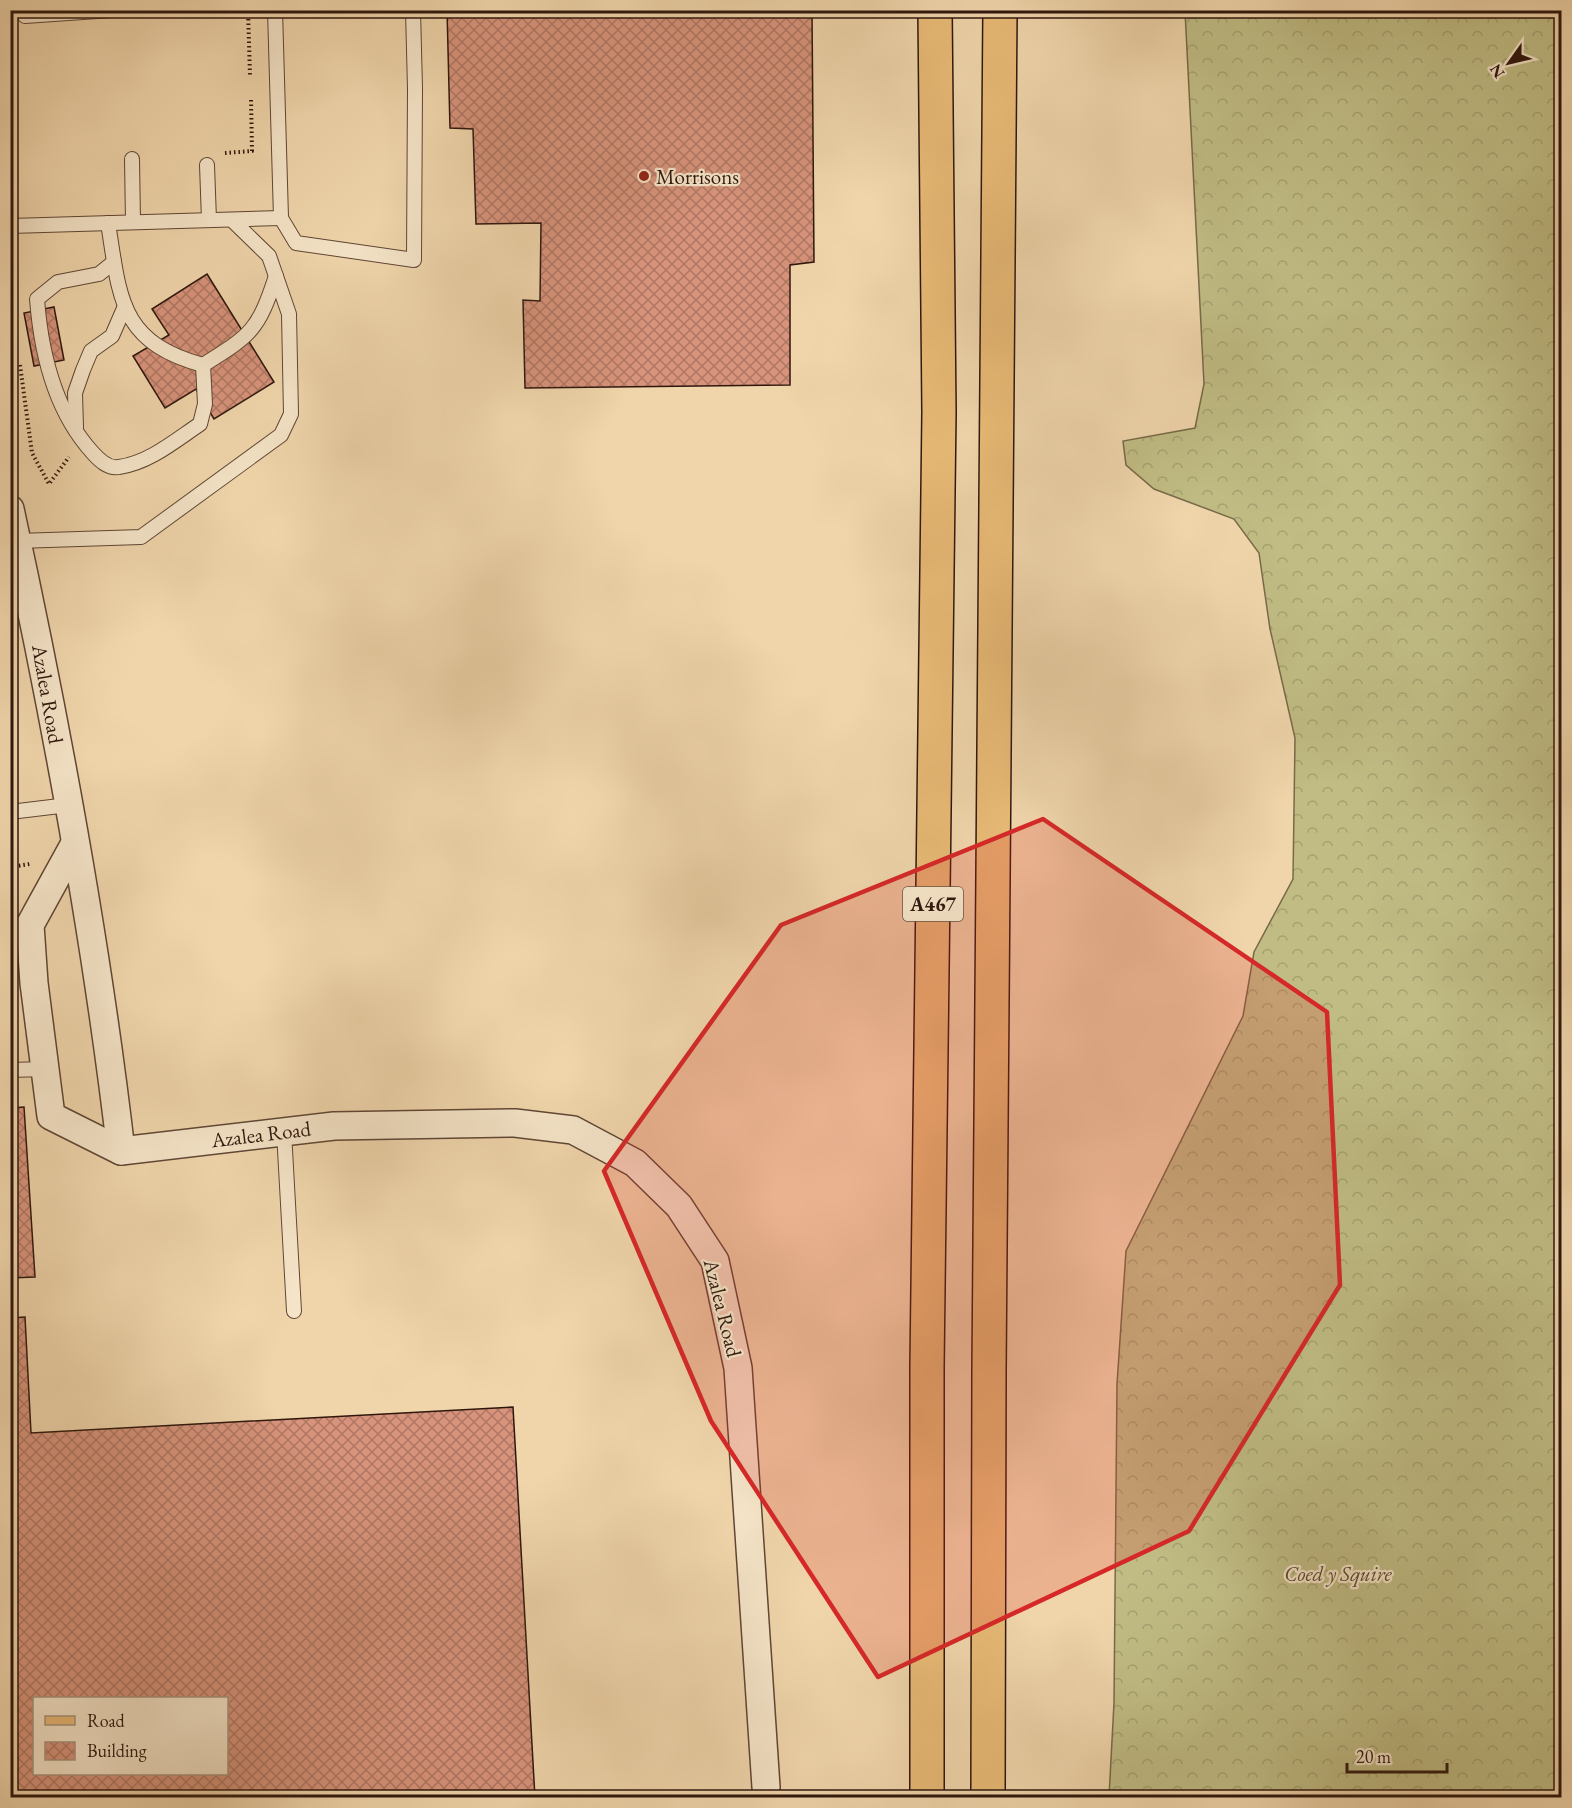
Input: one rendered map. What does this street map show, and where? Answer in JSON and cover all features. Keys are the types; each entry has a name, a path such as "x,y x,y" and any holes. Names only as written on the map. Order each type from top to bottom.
{"main road":[{"name":"A467","path":"927,1797 927,1367 939,412 935,10"},
{"name":"A467","path":"988,1797 988,1371 1000,10"}],"street":[{"name":"Azalea Road","path":"10,509 38,639 86,901 110,1053 121,1151 334,1126 515,1123 573,1130 636,1163 679,1206 715,1261 738,1368 766,1792"},
{"path":"74,845 30,925 34,983 51,1116 121,1151"}],"lane":[{"path":"24,10 25,16 112,10"},
{"path":"275,10 281,218 296,243 414,260 413,10"},
{"path":"132,159 133,222"},
{"path":"207,165 209,220"},
{"path":"10,226 281,218"},
{"path":"17,541 141,537 281,435 291,414 289,314 269,256 232,220"},
{"path":"108,223 114,262 127,316 139,332 154,343 180,358 202,365"},
{"path":"114,262 99,274 58,282 37,299 39,326 48,368 62,406 76,430 102,463 117,468 156,453 200,424 204,404 202,365"},
{"path":"202,365 246,337 264,311 276,276"},
{"path":"76,430 75,393 82,370 91,351 112,336 124,306"},
{"path":"10,812 68,805"},
{"path":"10,1070 45,1070"},
{"path":"284,1132 294,1311"}],"path":[{"path":"248,10 250,77"},
{"path":"218,153 252,151 251,88"}],"highlighted area":[{"path":"1043,819 1327,1012 1340,1285 1189,1531 878,1677 711,1421 604,1171 781,925"}],"green space":[{"name":"Coed y Squire","path":"1185,11 1561,11 1561,1797 1109,1797 1114,1703 1117,1384 1126,1251 1243,1016 1254,952 1293,879 1295,738 1270,629 1259,553 1234,519 1154,489 1126,465 1123,441 1195,428 1204,384"}],"building":[{"name":"Morrisons","path":"447,10 812,10 814,262 790,265 790,385 525,388 523,300 540,301 541,223 476,224 473,129 450,128"},
{"path":"207,274 274,382 214,419 196,389 165,408 133,356 169,335 152,309"},
{"path":"54,307 64,360 34,366 24,313"},
{"path":"24,1107 35,1277 10,1278 10,1108"},
{"path":"25,1317 31,1433 513,1407 535,1798 10,1798 10,1318"}],"place":[{"name":"Morrisons","path":"644,176"}]}
